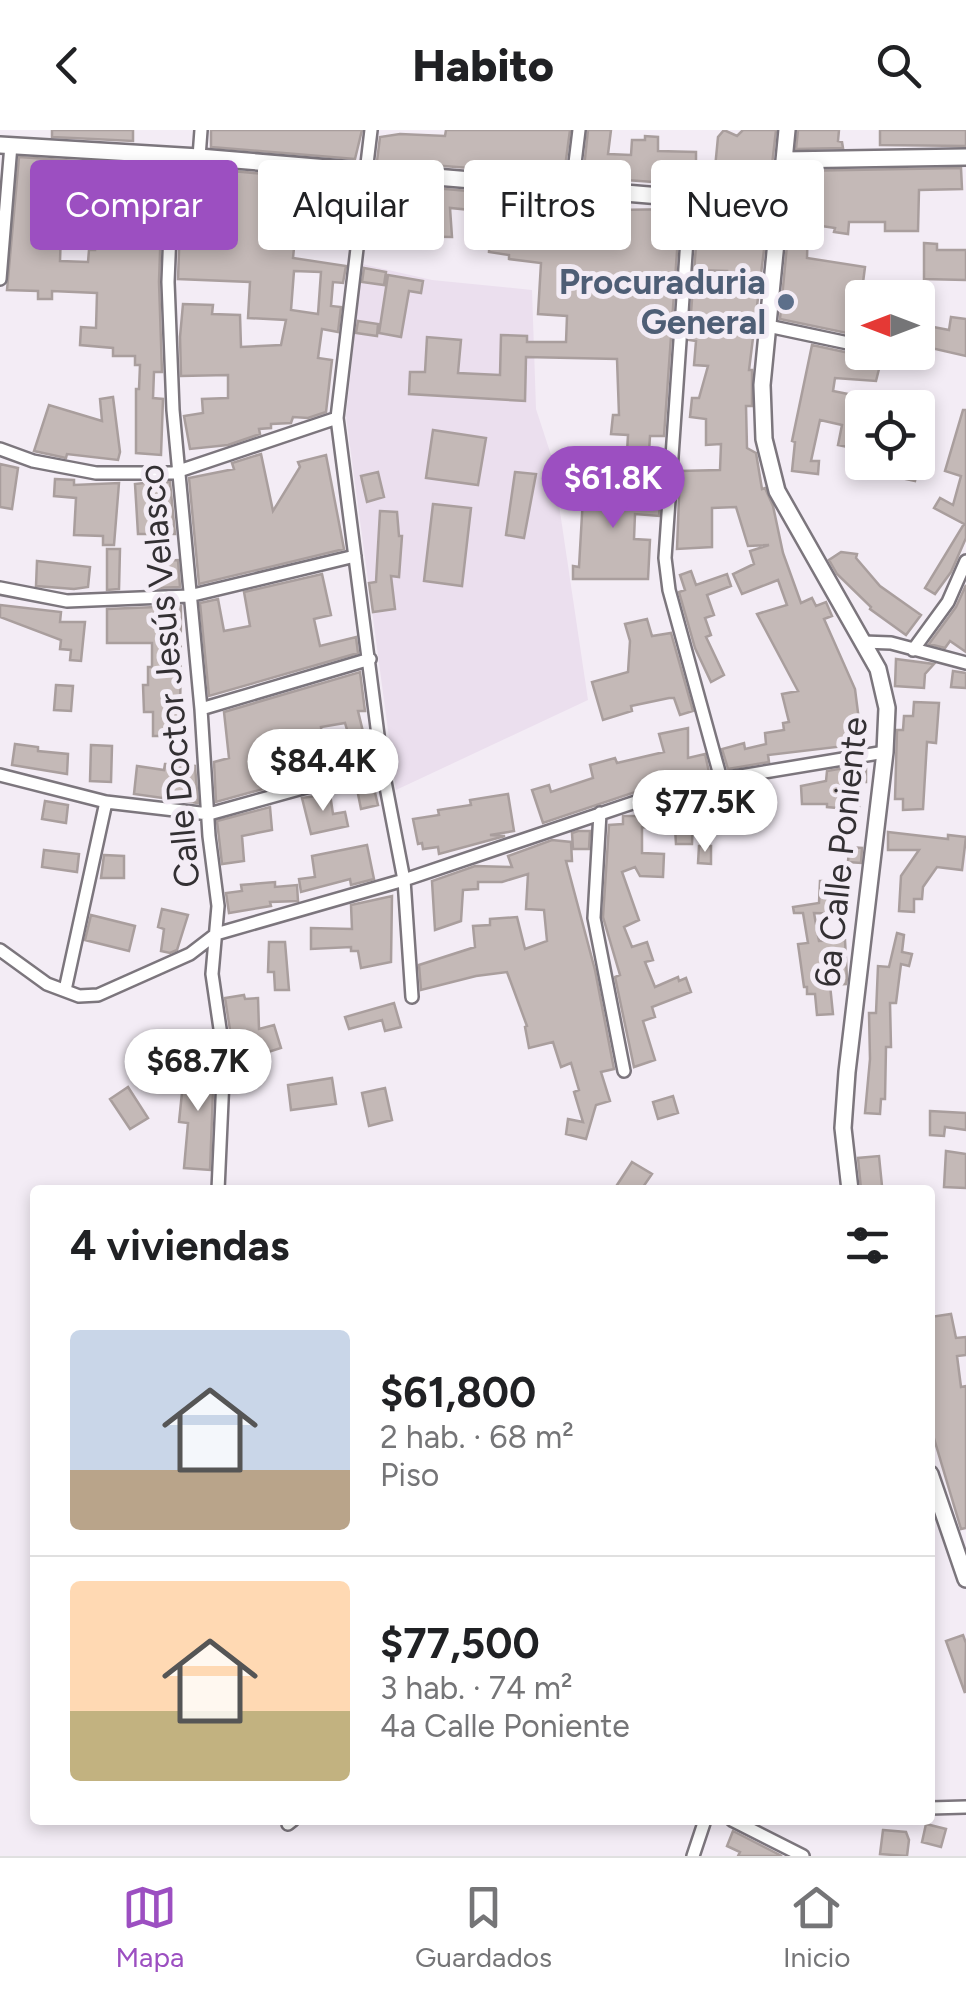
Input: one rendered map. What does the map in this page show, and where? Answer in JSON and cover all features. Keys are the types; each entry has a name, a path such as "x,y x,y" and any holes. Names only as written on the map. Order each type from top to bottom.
{"street":[{"path":"199,157 200,130"},
{"path":"367,160 371,130"},
{"path":"575,160 579,130"},
{"name":"6a Calle Poniente","path":"784,160 787,130"},
{"path":"0,278 7,140 258,162"},
{"name":"Calle Doctor Jesús Velasco","path":"173,156 168,282 178,472 218,906 212,974 224,1056 218,1185"},
{"path":"784,160 966,157"},
{"path":"357,250 338,418 382,766 404,880 412,997"},
{"path":"686,250 666,558 668,590 721,779"},
{"name":"6a Calle Poniente","path":"774,250 761,412 764,439 778,491 863,642 884,690 887,708 847,1072 844,1128 850,1185"},
{"path":"768,326 845,342"},
{"path":"0,449 33,462 96,473 178,472 338,418"},
{"path":"0,588 68,600 189,596 355,556"},
{"path":"913,650 948,602 966,560"},
{"path":"863,642 891,643 966,663"},
{"path":"201,709 370,659"},
{"path":"0,950 47,984 79,996 98,995 190,954 216,934 404,880 686,785 885,752"},
{"path":"0,776 106,802 209,814 382,766"},
{"path":"65,990 106,802"},
{"path":"600,813 594,918 624,1072"},
{"path":"935,1488 966,1578"},
{"path":"935,1808 966,1807"},
{"path":"692,1856 703,1825"},
{"path":"742,1825 802,1856"}],"shaded area":[{"path":"362,264 432,280 532,290 536,409 552,458 588,700 396,790 346,416"}],"building":[{"path":"52,130 133,130 133,141 52,137"},
{"path":"211,130 362,130 355,159 211,147"},
{"path":"446,130 570,130 566,160 464,160 464,168 444,166 444,160 377,160 380,137 445,136"},
{"path":"588,130 611,130 608,154 631,155 632,140 645,140 645,136 658,137 658,151 696,152 696,160 651,160 651,182 631,180 631,160 585,160"},
{"path":"724,130 737,136 743,130 776,130 773,160 716,160 718,137"},
{"path":"798,130 839,130 838,141 843,148 796,149"},
{"path":"880,130 966,130 966,146 880,145"},
{"path":"19,157 62,160 30,160 30,250 60,250 60,261 88,262 89,250 160,250 162,372 154,372 153,398 163,399 161,455 136,453 140,365 135,365 135,356 113,356 113,348 80,345 81,327 96,328 97,293 52,291 52,299 38,299 38,291 7,290"},
{"path":"961,168 962,189 919,190 918,231 885,231 885,222 849,222 848,234 824,226 824,170"},
{"path":"238,172 258,173 258,250 294,250 293,258 346,266 343,283 333,282 331,306 341,307 338,332 322,329 318,358 332,360 326,412 308,418 293,417 291,423 271,424 271,428 259,429 260,434 228,445 190,449 184,416 203,413 202,399 228,398 228,375 181,376 183,304 213,305 212,314 240,315 241,347 281,345 286,320 248,318 250,282 178,279 179,250 238,250","holes":["294,271 321,272 318,314 291,310"]},
{"path":"444,189 464,191 464,209 450,208 452,237 444,237"},
{"path":"651,209 651,250 677,250 664,436 650,436 649,453 627,452 628,435 611,434 613,415 619,415 617,359 526,357 525,401 409,394 410,372 425,372 427,337 461,340 458,373 500,375 501,335 527,336 527,342 566,342 567,316 538,314 541,263 489,252 631,250 631,210"},
{"path":"924,243 937,244 937,250 966,250 966,280 924,279"},
{"path":"696,250 764,250 749,370 752,406 746,406 747,448 756,453 762,489 765,488 773,506 783,553 801,603 812,598 816,606 826,602 832,616 824,619 855,689 862,744 768,755 769,762 728,769 722,749 744,743 745,749 766,744 765,733 784,730 783,723 789,722 782,694 798,691 757,614 787,605 778,580 742,594 733,574 754,564 750,551 769,545 748,546 736,507 712,508 712,547 677,549 680,471 720,470 721,444 706,445 706,419 690,417 692,398 699,398 708,366 694,365 696,341 689,340","holes":["696,270 727,271 725,295 696,292"]},
{"path":"787,250 807,250 807,258 865,267 863,280 845,280 845,333 780,319"},
{"path":"364,268 386,272 384,285 362,282"},
{"path":"388,275 423,281 421,293 409,291 401,337 379,333"},
{"path":"951,317 966,319 966,356 935,349 935,327 949,330"},
{"path":"358,321 378,324 377,336 356,333"},
{"path":"812,345 845,352 845,370 879,370 876,381 835,378 833,391 845,393 845,446 838,445 842,425 820,420 811,461 819,461 818,474 792,471 792,441"},
{"path":"113,397 118,460 67,454 66,458 34,451 49,405 102,421 100,399"},
{"path":"963,410 966,538 951,572 935,594 925,588 964,524 934,508 940,498 953,505 961,476 945,471"},
{"path":"433,430 486,438 478,485 426,478"},
{"path":"261,454 273,511 300,467 298,462 326,455 344,549 199,584 189,478 234,469 232,463"},
{"path":"0,464 18,468 12,509 0,507"},
{"path":"378,472 384,497 367,502 361,476"},
{"path":"515,472 536,474 524,538 506,535"},
{"path":"601,475 637,481 636,499 660,501 659,516 635,514 634,539 650,540 648,579 573,579 573,566 579,567 584,480 601,481"},
{"path":"55,479 74,480 74,485 119,483 114,545 103,545 103,536 74,535 76,498 54,496"},
{"path":"170,482 175,534 138,534 135,484"},
{"path":"433,504 471,508 462,586 424,581"},
{"path":"380,511 397,512 402,536 399,577 391,576 395,609 373,612 369,583 376,582"},
{"path":"107,549 120,549 119,589 107,590"},
{"path":"841,552 857,554 856,558 880,586 921,615 906,635 870,609 837,574 829,560"},
{"path":"178,560 180,587 156,588 155,579 165,578 164,561"},
{"path":"37,561 90,567 88,587 36,586"},
{"path":"691,571 696,585 727,574 731,586 707,595 714,615 705,618 711,635 706,637 724,675 711,682 695,648 679,592 685,590 680,575"},
{"path":"322,574 331,615 314,619 320,646 356,637 358,653 209,696 200,603 218,599 224,631 250,626 244,592"},
{"path":"966,585 966,652 950,641 945,648 929,644 956,607"},
{"path":"0,605 61,612 60,622 85,622 81,661 70,660 71,650 60,649 61,640 0,617"},
{"path":"181,606 180,736 153,736 153,712 144,712 143,685 148,685 148,667 152,667 152,643 107,643 107,609"},
{"path":"647,619 652,636 671,633 693,711 680,715 674,698 669,698 631,706 632,711 603,720 592,682 628,672 630,641 625,624"},
{"path":"896,659 934,664 925,674 924,688 895,686"},
{"path":"953,671 966,673 966,688 951,687"},
{"path":"360,672 365,711 358,711 365,740 350,740 345,723 321,727 323,741 299,742 299,736 273,740 278,768 324,755 326,770 298,774 299,779 216,802 214,762 229,758 224,712"},
{"path":"56,685 73,686 71,711 54,710"},
{"path":"914,702 939,703 936,743 927,742 923,809 903,810 903,799 895,799 897,730 903,730 904,716 913,716"},
{"path":"688,728 688,758 705,754 709,772 683,776 543,823 532,790 549,785 551,792 593,778 590,765 664,752 659,734"},
{"path":"370,743 372,759 357,763 354,747"},
{"path":"15,744 68,754 67,774 12,765"},
{"path":"91,745 112,746 111,782 90,781"},
{"path":"165,764 195,766 198,803 134,794 137,766 164,770"},
{"path":"866,769 866,782 860,782 859,810 802,804 801,786 826,781 827,771"},
{"path":"372,780 378,805 361,809 356,784"},
{"path":"758,782 761,798 739,802 736,786"},
{"path":"694,793 692,844 676,844 675,828 642,827 642,853 664,854 663,877 640,876 635,867 622,872 639,920 624,927 632,947 647,942 653,960 645,962 655,987 678,977 679,981 686,978 691,992 652,1007 655,1017 643,1021 655,1060 634,1067 615,977 620,975 603,917 609,825 623,824 623,816 675,816 675,799"},
{"path":"330,794 333,814 345,812 348,826 311,834 302,798"},
{"path":"508,794 514,831 490,835 505,836 439,854 438,847 423,849 422,843 418,844 413,819 471,805 470,800"},
{"path":"45,801 68,805 66,823 42,819"},
{"path":"270,807 272,830 242,836 244,861 222,864 217,821"},
{"path":"590,831 589,849 573,849 572,833"},
{"path":"888,832 948,839 948,835 966,837 962,870 937,867 923,887 922,899 914,899 914,912 899,911 901,876 919,850 888,850"},
{"path":"552,840 571,842 572,861 566,861 595,970 614,1069 601,1072 610,1101 596,1105 586,1139 566,1134 568,1119 583,1122 571,1063 561,1067 553,1042 529,1048 527,1026 507,972 421,990 419,965 475,947 473,926 490,925 490,919 517,917 525,949 547,941 544,910 526,909 528,874 502,882 478,882 478,889 463,890 461,921 435,930 432,881 475,866 512,867 508,856"},
{"path":"367,845 374,879 351,885 350,879 301,892 299,879 315,877 312,856"},
{"path":"699,846 711,846 711,864 698,863"},
{"path":"849,847 862,848 861,863 848,862"},
{"path":"44,850 79,854 77,872 42,867"},
{"path":"104,855 124,856 124,878 101,878"},
{"path":"820,881 847,881 847,914 814,913 819,941 845,940 847,979 846,984 830,985 833,1014 817,1015 815,994 807,994 804,987 798,944 808,943 803,913 794,913 793,907 819,903"},
{"path":"275,882 275,887 297,885 298,901 270,902 271,906 229,913 226,893 242,891 241,885"},
{"path":"392,896 391,962 361,968 358,951 351,951 351,947 311,949 311,928 352,929 351,905"},
{"path":"162,909 188,915 177,950 170,953 161,951 164,929 158,927"},
{"path":"91,915 135,926 129,951 85,940"},
{"path":"897,933 904,935 902,952 912,954 909,966 901,964 896,1003 890,1003 891,1047 886,1047 885,1099 881,1099 880,1114 865,1113 869,1013 876,1013 878,966 889,967"},
{"path":"269,942 285,942 289,990 275,990 274,972 268,972"},
{"path":"244,995 245,999 258,998 259,1029 274,1025 281,1048 259,1055 256,1047 233,1049 225,998"},
{"path":"394,1003 401,1027 385,1031 382,1020 349,1029 345,1017"},
{"path":"185,1063 214,1066 210,1170 184,1168 188,1123 179,1122"},
{"path":"332,1078 336,1104 291,1110 288,1085"},
{"path":"128,1087 148,1118 130,1129 110,1099"},
{"path":"385,1088 392,1120 369,1126 362,1093"},
{"path":"673,1096 678,1113 658,1119 653,1102"},
{"path":"930,1111 966,1113 966,1130 945,1127 944,1136 930,1135"},
{"path":"946,1151 966,1154 966,1188 944,1187"},
{"path":"879,1156 882,1185 861,1185 858,1158"},
{"path":"632,1162 652,1174 644,1185 617,1185"},
{"path":"951,1314 956,1338 966,1337 966,1355 957,1356 961,1387 966,1386 966,1528 961,1529 935,1442 935,1316"},
{"path":"963,1635 966,1643 965,1693 946,1641"},
{"path":"926,1825 946,1829 941,1847 922,1842"},
{"path":"883,1830 906,1832 907,1856 880,1854"},
{"path":"733,1831 782,1856 738,1856 740,1852 727,1846"}],"place":[{"name":"Procuraduria General","path":"786,302"}]}
